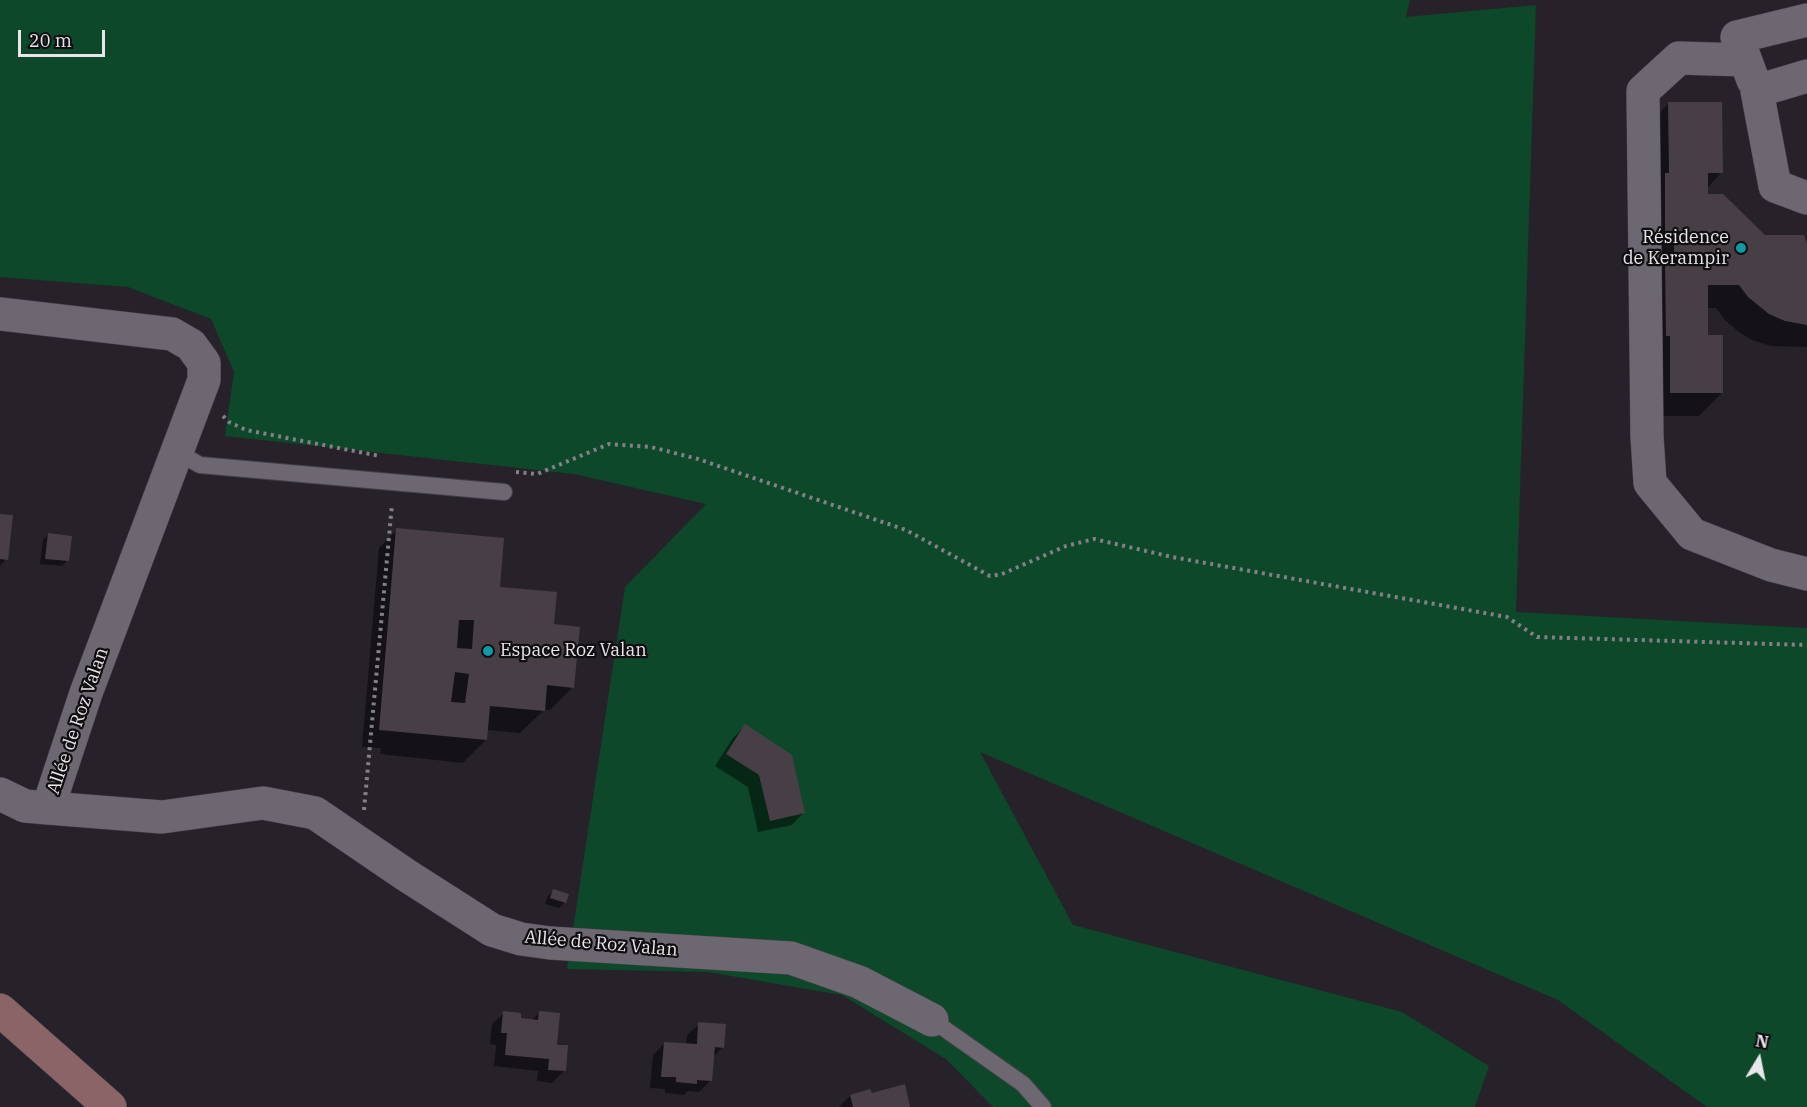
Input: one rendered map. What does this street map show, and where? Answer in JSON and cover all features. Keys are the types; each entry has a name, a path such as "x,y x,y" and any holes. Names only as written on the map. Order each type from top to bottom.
{"main road":[{"path":"0,1010 110,1107"}],"street":[{"path":"1807,20 1737,37 1756,91 1775,186 1807,198"},
{"path":"1745,60 1679,58 1643,91 1647,437 1650,483 1692,534 1771,565 1807,574"},
{"path":"1756,91 1807,76"},
{"name":"Allée de Roz Valan","path":"0,314 172,334 191,345 204,363 204,380 86,693 48,808 162,817 263,803 315,813 492,930 521,939 550,943 791,958 859,982 932,1020"},
{"path":"0,794 25,806 48,808"}],"lane":[{"path":"177,452 200,465 504,492"},
{"path":"932,1020 1023,1084 1043,1107"}],"path":[{"path":"199,394 229,422 246,430 386,457"},
{"path":"514,472 537,474 609,444 651,447 698,459 906,530 990,576 1002,574 1066,546 1094,538 1172,557 1506,617 1537,637 1807,645"},
{"path":"363,821 390,523"}],"green space":[{"path":"0,0 1410,0 1406,17 1536,5 1516,612 1807,628 1807,1107 1707,1107 1558,1000 980,752 1073,925 1402,1012 1489,1066 1475,1107 993,1107 946,1059 842,995 708,972 567,969 625,587 706,504 574,474 225,436 234,372 211,319 128,287 0,277"}],"building":[{"name":"Résidence de Kerampir","path":"1668,102 1722,102 1723,173 1708,173 1708,194 1723,194 1765,235 1804,235 1807,244 1807,325 1785,321 1769,314 1748,297 1739,285 1708,285 1708,335 1723,335 1723,393 1670,393 1670,336 1666,336 1665,264 1687,264 1687,252 1674,252 1674,242 1687,242 1687,231 1665,231 1665,173 1669,173"},
{"path":"0,514 13,515 8,560 0,559"},
{"name":"Espace Roz Valan","path":"396,528 504,538 500,587 557,592 554,624 580,627 574,688 547,685 545,711 490,706 487,740 379,730","holes":["459,620 474,620 472,649 457,648","455,672 469,674 465,703 451,702"]},
{"path":"48,533 72,536 69,561 45,559"},
{"path":"745,724 792,755 805,813 770,821 759,775 726,754"},
{"path":"553,889 569,894 566,903 550,898"},
{"path":"503,1011 521,1013 521,1018 538,1020 539,1011 560,1013 557,1045 568,1045 566,1071 548,1070 549,1059 505,1055 507,1033 501,1033"},
{"path":"698,1022 726,1024 724,1048 715,1047 712,1081 697,1080 697,1084 676,1082 676,1077 661,1077 664,1042 697,1044"},
{"path":"905,1084 910,1107 853,1107 850,1095 870,1089 872,1093"}],"place":[{"name":"Résidence de Kerampir","path":"1741,248"},
{"name":"Espace Roz Valan","path":"488,651"}]}
